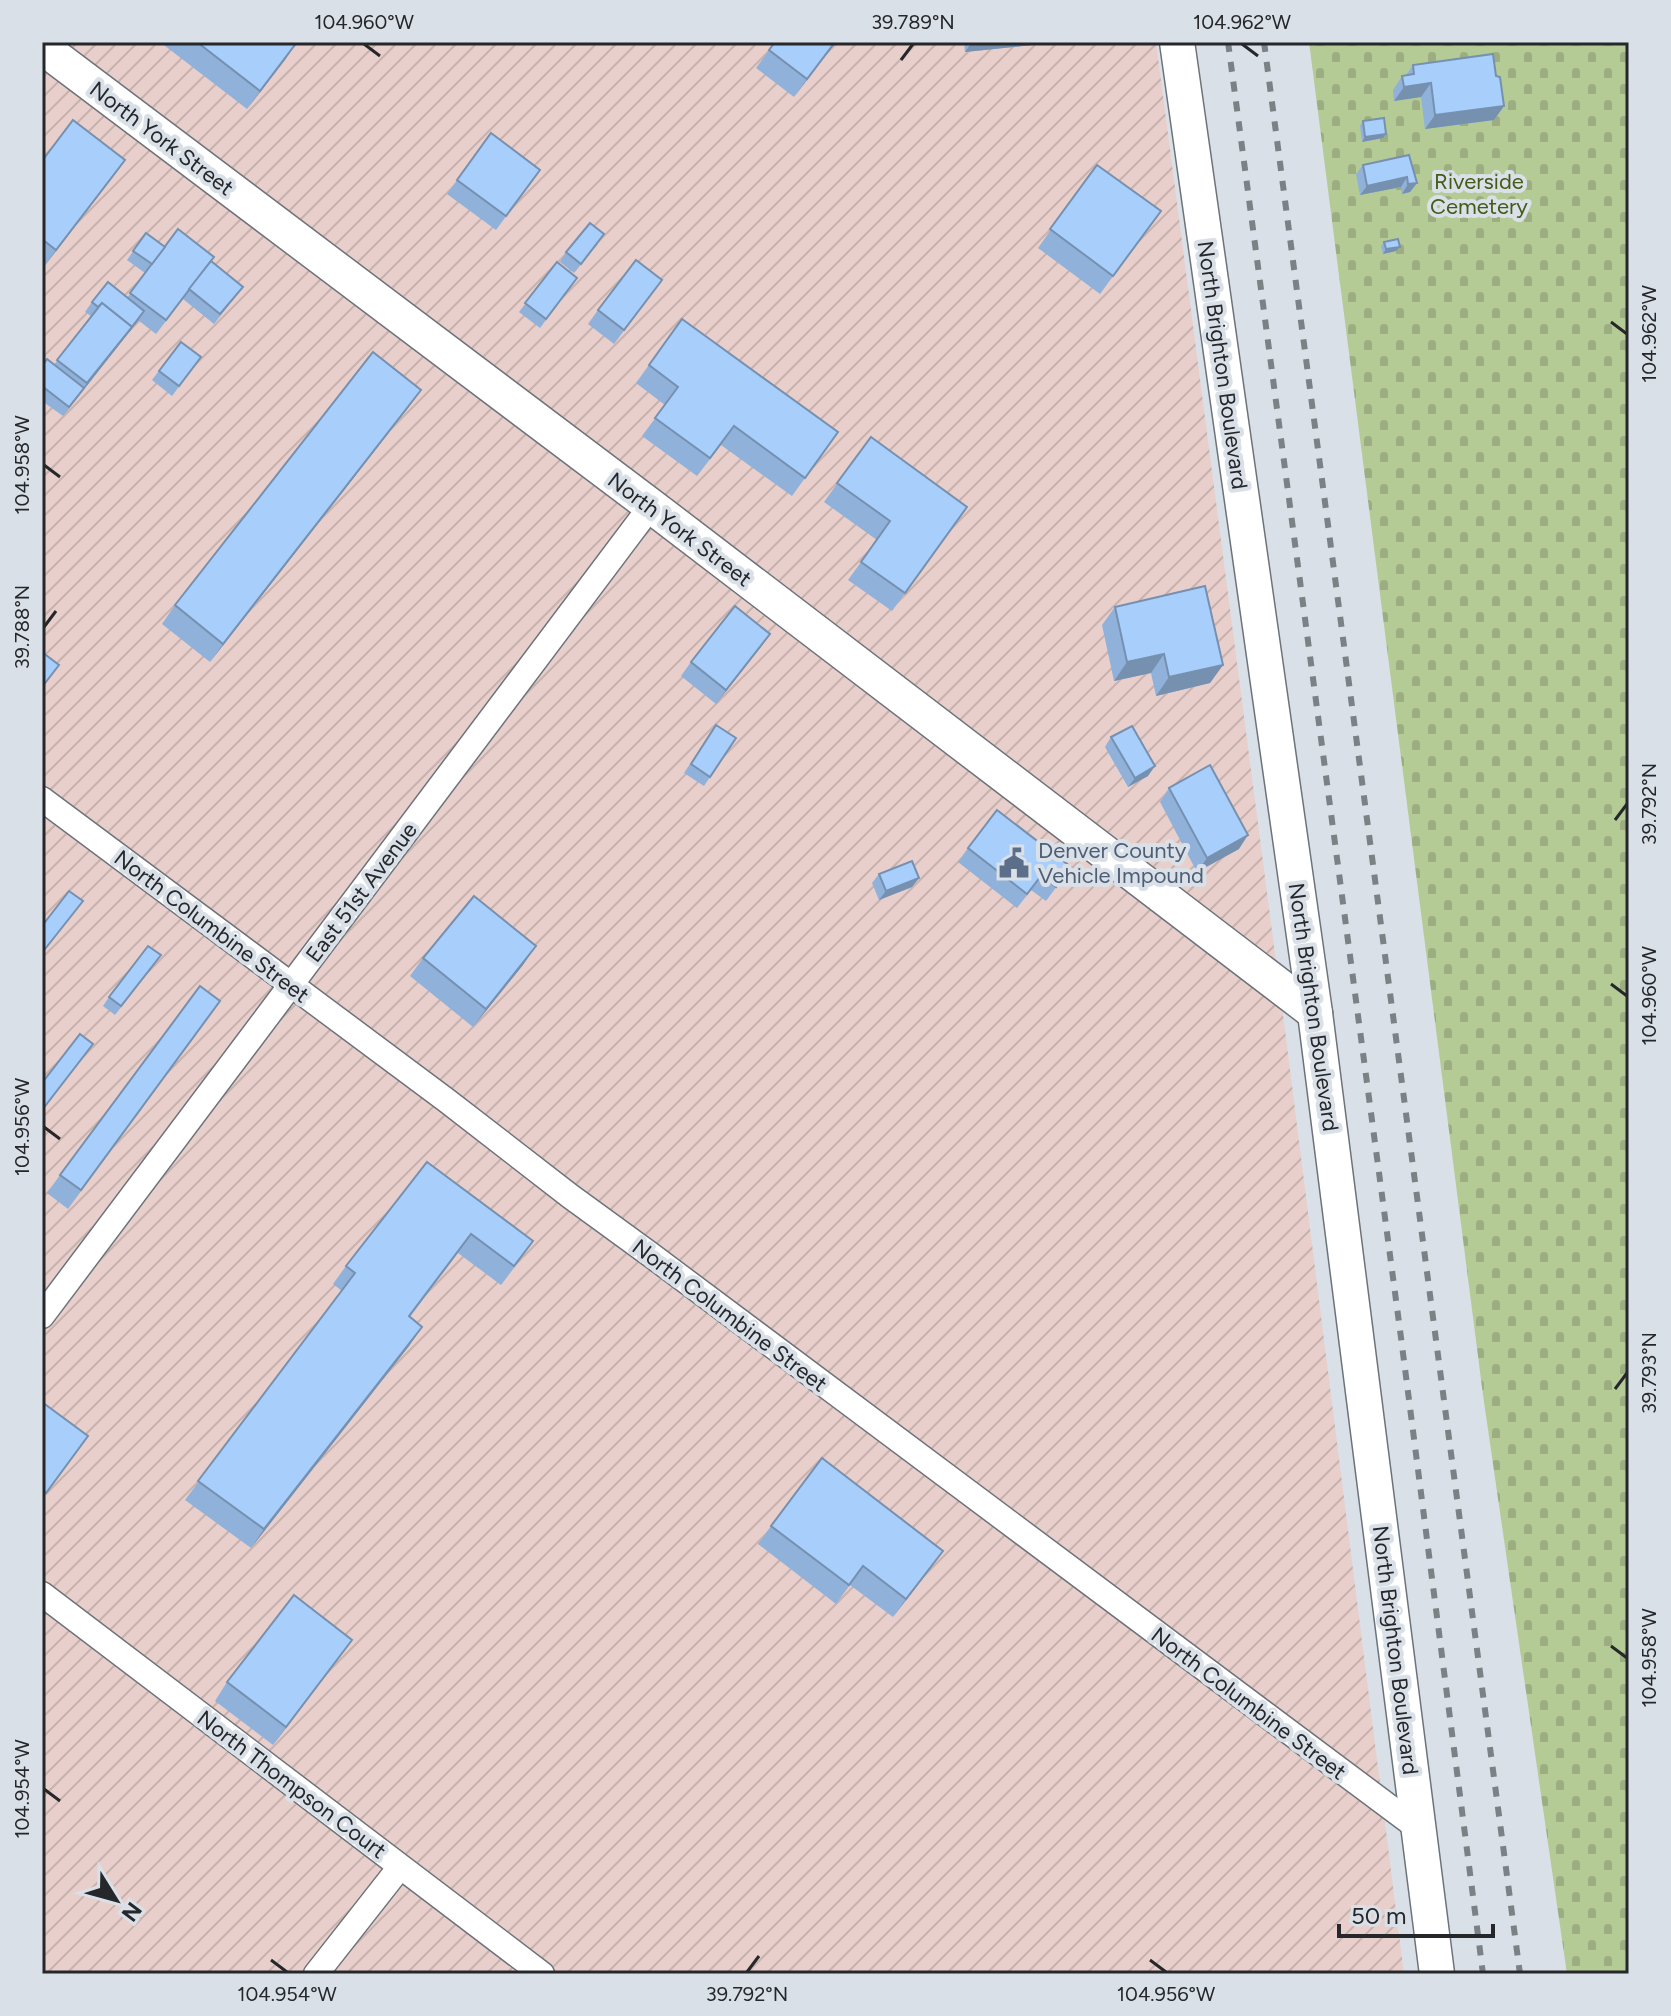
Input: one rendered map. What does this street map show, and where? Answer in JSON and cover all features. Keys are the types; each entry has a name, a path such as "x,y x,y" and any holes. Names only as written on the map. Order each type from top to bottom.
{"main road":[{"name":"North Brighton Boulevard","path":"1177,42 1315,1013 1437,1974"},
{"name":"North York Street","path":"42,47 651,506 1315,1013"}],"street":[{"name":"East 51st Avenue","path":"42,1316 651,506"},
{"name":"North Columbine Street","path":"42,799 1419,1829"},
{"name":"North Thompson Court","path":"42,1594 542,1974"},
{"path":"316,1974 400,1867"}],"shaded area":[{"path":"42,42 1156,42 1404,1974 42,1974"}],"green space":[{"name":"Riverside Cemetery","path":"1309,42 1629,42 1629,1974 1567,1974 1483,1395"}],"building":[{"path":"197,42 297,42 260,91"},
{"path":"775,42 835,42 807,79 769,50"},
{"path":"1493,54 1504,106 1435,115 1431,83 1404,87 1402,76 1414,74 1413,65"},
{"path":"1384,118 1386,134 1365,137 1363,121"},
{"path":"73,120 125,160 56,250 42,239 42,161"},
{"path":"491,133 540,170 506,216 457,180"},
{"path":"1409,155 1417,183 1408,184 1407,177 1367,186 1363,165"},
{"path":"1097,165 1161,211 1113,276 1050,229"},
{"path":"590,223 604,234 581,264 566,252"},
{"path":"178,229 214,257 166,320 130,293"},
{"path":"146,233 165,247 152,264 133,251"},
{"path":"1398,239 1400,247 1386,249 1384,242"},
{"path":"636,260 662,280 624,330 598,310"},
{"path":"211,261 243,287 220,314 189,289"},
{"path":"557,262 577,278 546,319 525,303"},
{"path":"108,282 144,311 132,327 102,303 98,307 92,302"},
{"path":"102,303 132,327 87,383 57,360"},
{"path":"682,319 838,432 805,478 734,426 710,458 655,418 678,387 649,365"},
{"path":"181,342 201,357 179,386 159,371"},
{"path":"373,352 421,390 223,644 175,605"},
{"path":"47,359 84,388 69,407 42,386 42,366"},
{"path":"871,437 967,507 905,593 861,562 890,521 837,483"},
{"path":"1205,586 1223,665 1169,677 1164,654 1127,662 1115,607"},
{"path":"735,606 770,634 726,690 691,662"},
{"path":"42,652 59,665 42,687"},
{"path":"716,725 736,738 710,777 691,764"},
{"path":"1132,726 1155,766 1135,778 1111,737"},
{"path":"1210,765 1248,835 1207,858 1169,788"},
{"path":"997,810 1071,867 1056,887 1041,876 1027,894 968,848"},
{"path":"912,861 919,878 886,891 879,874"},
{"path":"69,891 83,901 45,949 42,947 42,926"},
{"path":"474,896 536,946 486,1009 423,958"},
{"path":"148,946 161,955 121,1006 109,997"},
{"path":"200,986 220,1001 81,1190 60,1175"},
{"path":"80,1034 93,1044 42,1110 42,1083"},
{"path":"427,1162 533,1241 514,1266 471,1234 409,1316 422,1327 264,1529 198,1481 355,1273 346,1266"},
{"path":"42,1402 88,1436 46,1493 42,1490"},
{"path":"822,1458 943,1551 906,1599 863,1566 849,1585 771,1526"},
{"path":"294,1595 352,1640 286,1727 227,1682"}],"railway":[{"path":"1228,42 1483,1974"},
{"path":"1264,42 1520,1974"}],"place":[{"name":"Denver County Vehicle Impound","path":"1014,863"}]}
